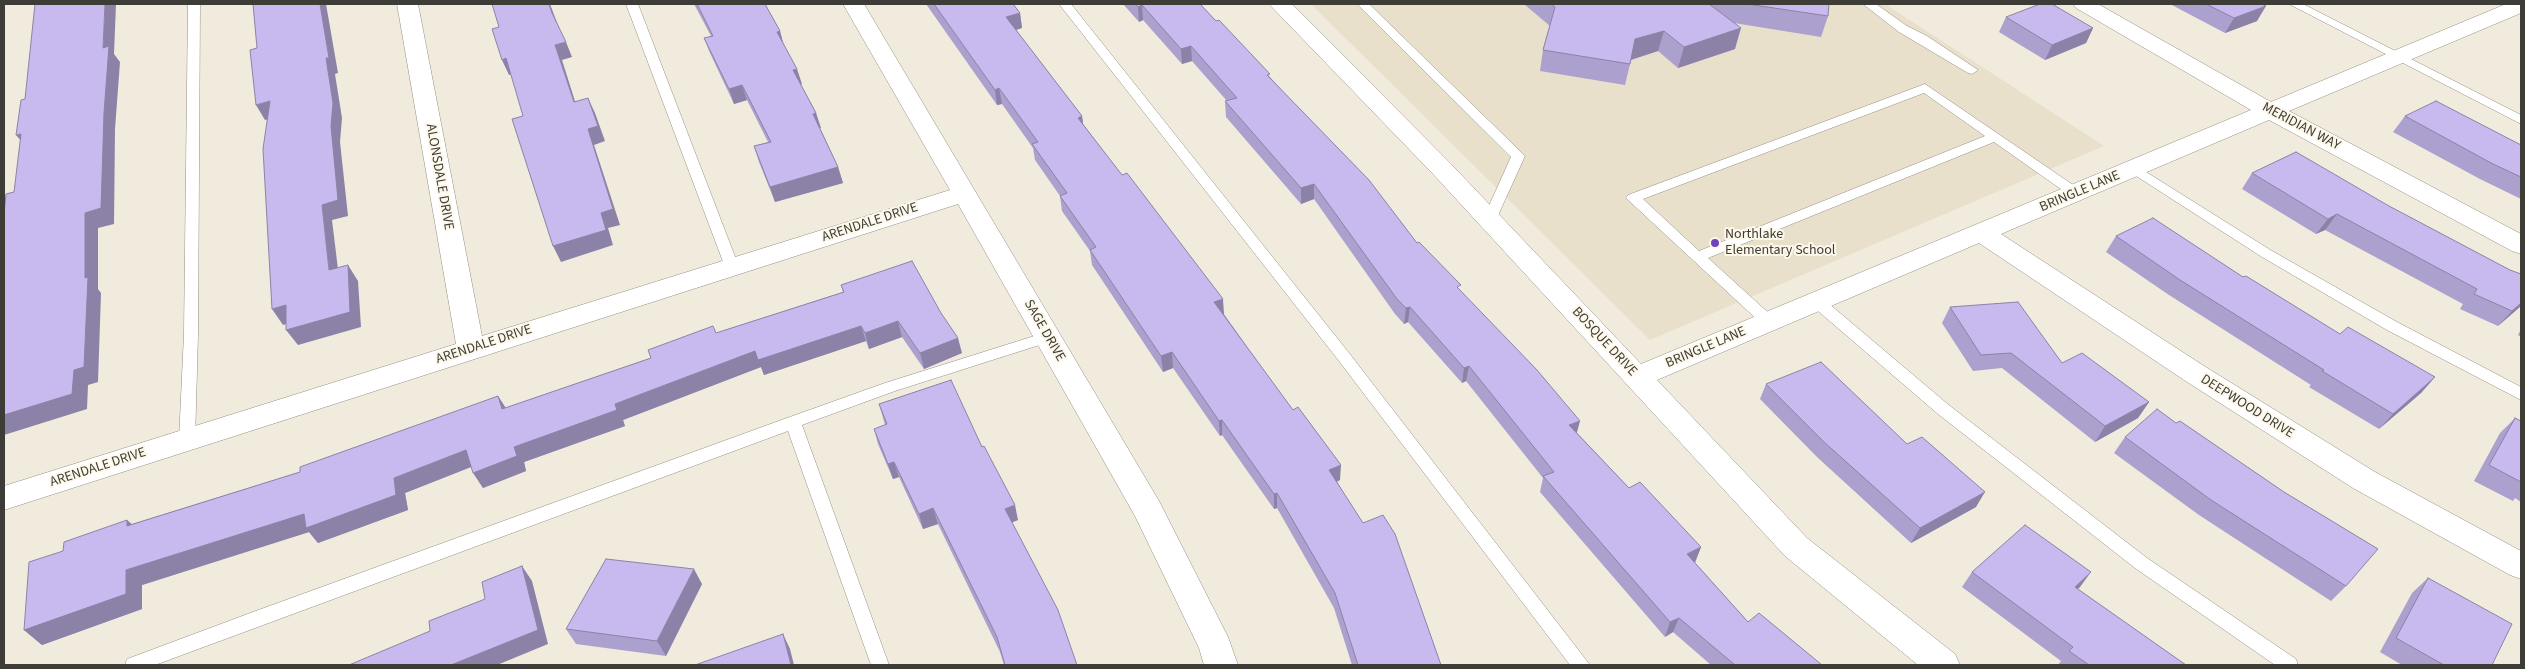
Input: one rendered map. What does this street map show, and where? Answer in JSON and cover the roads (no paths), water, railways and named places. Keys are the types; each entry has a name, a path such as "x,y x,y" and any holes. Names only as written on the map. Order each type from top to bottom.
{"street":[{"name":"ALONSDALE DRIVE","path":"407,4 471,349"},
{"name":"SAGE DRIVE","path":"854,4 1148,510 1216,647 1221,665"},
{"name":"BOSQUE DRIVE","path":"1280,4 1490,220 1796,548 1943,665"},
{"name":"MERIDIAN WAY","path":"2083,4 2272,112 2521,246"},
{"name":"BRINGLE LANE","path":"1637,377 1816,301 1982,234 2512,9"},
{"name":"ARENDALE DRIVE","path":"4,498 964,194"},
{"name":"DEEPWOOD DRIVE","path":"1982,234 2194,373 2364,480 2521,566"}],"lane":[{"path":"187,440 191,334 194,4"},
{"path":"632,4 732,267"},
{"path":"1065,4 1344,357 1581,665"},
{"path":"1363,4 1518,156 1490,220"},
{"path":"1869,4 1903,29 1923,39 1972,70"},
{"path":"2295,4 2521,120"},
{"path":"1768,322 1633,198 1925,88 2077,194"},
{"path":"1697,257 1995,137"},
{"path":"2135,169 2275,259 2392,326 2521,394"},
{"path":"1816,301 1944,410 2141,563 2289,665"},
{"path":"134,665 890,386 1047,337"},
{"path":"793,422 880,665"}],"place":[{"name":"Northlake Elementary School","path":"1715,243"}]}
